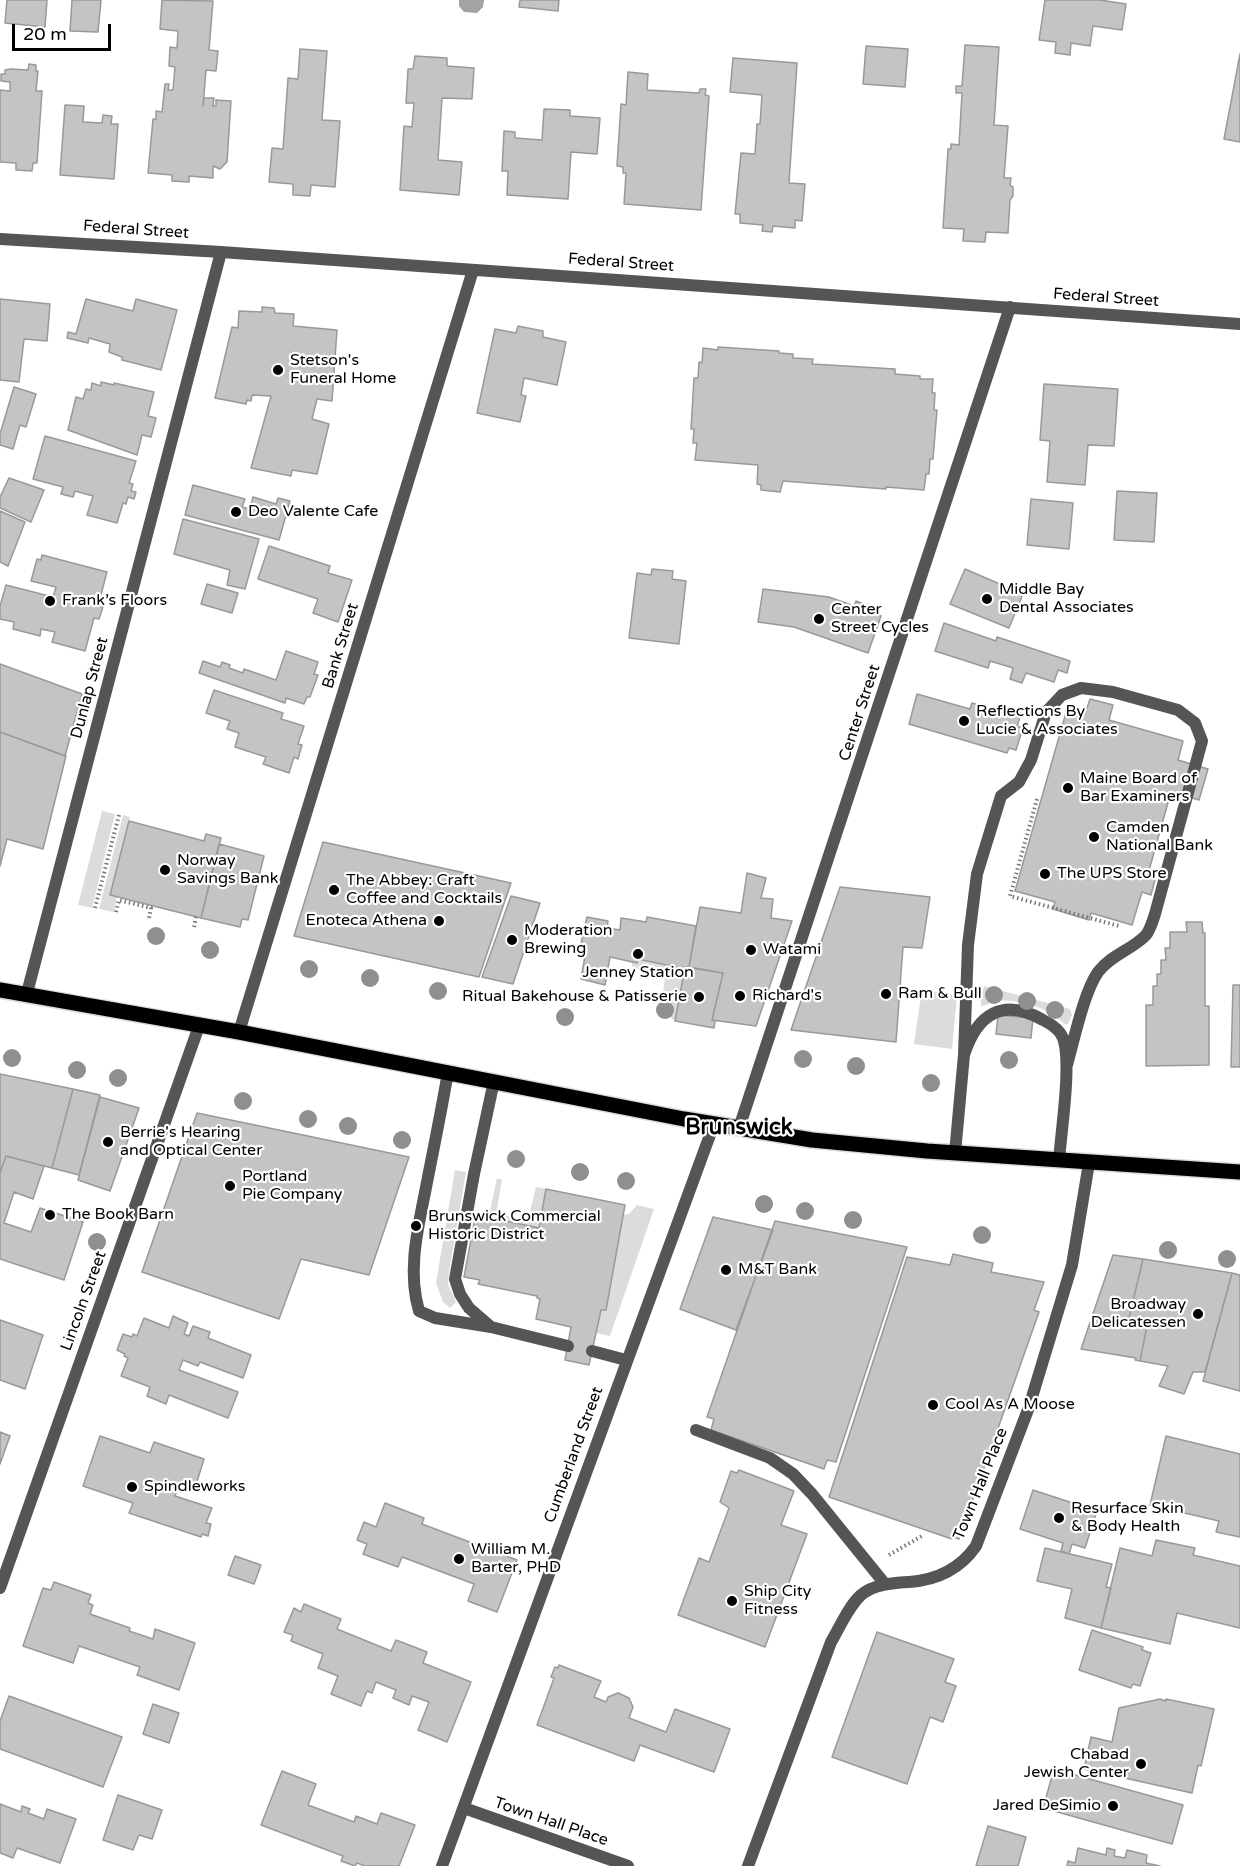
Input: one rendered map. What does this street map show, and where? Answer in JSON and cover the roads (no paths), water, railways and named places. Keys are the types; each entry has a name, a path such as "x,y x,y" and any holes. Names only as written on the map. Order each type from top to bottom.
{"main road":[{"path":"0,990 239,1032 714,1124 812,1140 1059,1161 1240,1172"}],"street":[{"name":"Federal Street","path":"0,239 221,252 1240,324"},
{"name":"Dunlap Street","path":"27,993 221,252"},
{"name":"Bank Street","path":"239,1032 473,270"},
{"name":"Center Street","path":"739,1128 1010,307"},
{"path":"955,1153 964,1055 968,945 977,874 1001,796 1019,782 1031,760 1046,712 1062,694 1081,688 1113,692 1178,710 1195,723 1202,741 1155,914 1147,934 1134,945 1114,956 1098,974 1084,1006 1067,1065"},
{"path":"964,1055 975,1028 988,1015 999,1010 1021,1011 1036,1016 1051,1024 1062,1035 1067,1065 1059,1161"},
{"name":"Lincoln Street","path":"0,1588 199,1026"},
{"path":"448,1072 415,1245 412,1276 414,1296 419,1311 435,1318 491,1327 568,1346"},
{"path":"491,1327 469,1308 455,1280 474,1174 494,1082"},
{"name":"Cumberland Street","path":"442,1866 714,1124"},
{"name":"Town Hall Place","path":"748,1866 831,1642 844,1618 862,1594 889,1582 911,1582 939,1576 956,1568 967,1559 976,1546 1029,1407 1072,1265 1089,1163"},
{"path":"592,1351 626,1360"},
{"path":"696,1430 770,1458 793,1474 885,1584"},
{"name":"Town Hall Place","path":"464,1808 628,1866"}],"place":[{"name":"Stetson's Funeral Home","path":"278,370"},
{"name":"Deo Valente Cafe","path":"236,512"},
{"name":"Middle Bay Dental Associates","path":"987,599"},
{"name":"Frank’s Floors","path":"50,601"},
{"name":"Center Street Cycles","path":"819,619"},
{"name":"Reflections By Lucie & Associates","path":"964,721"},
{"name":"Maine Board of Bar Examiners","path":"1068,788"},
{"name":"Camden National Bank","path":"1094,837"},
{"name":"Norway Savings Bank","path":"165,870"},
{"name":"The UPS Store","path":"1045,874"},
{"name":"The Abbey: Craft Coffee and Cocktails","path":"334,890"},
{"name":"Enoteca Athena","path":"439,921"},
{"name":"Moderation Brewing","path":"512,940"},
{"name":"Watami","path":"751,950"},
{"name":"Jenney Station","path":"638,954"},
{"name":"Ram & Bull","path":"886,994"},
{"name":"Richard's","path":"740,996"},
{"name":"Ritual Bakehouse & Patisserie","path":"699,997"},
{"name":"Berrie's Hearing and Optical Center","path":"108,1142"},
{"name":"Portland Pie Company","path":"230,1186"},
{"name":"The Book Barn","path":"50,1215"},
{"name":"Brunswick Commercial Historic District","path":"416,1226"},
{"name":"M&T Bank","path":"726,1270"},
{"name":"Broadway Delicatessen","path":"1198,1314"},
{"name":"Cool As A Moose","path":"933,1405"},
{"name":"Spindleworks","path":"132,1487"},
{"name":"Resurface Skin & Body Health","path":"1059,1518"},
{"name":"William M. Barter, PHD","path":"459,1559"},
{"name":"Ship City Fitness","path":"732,1601"},
{"name":"Chabad Jewish Center","path":"1141,1764"},
{"name":"Jared DeSimio","path":"1113,1806"}],"district":[{"name":"Brunswick","path":"739,1128"}]}
